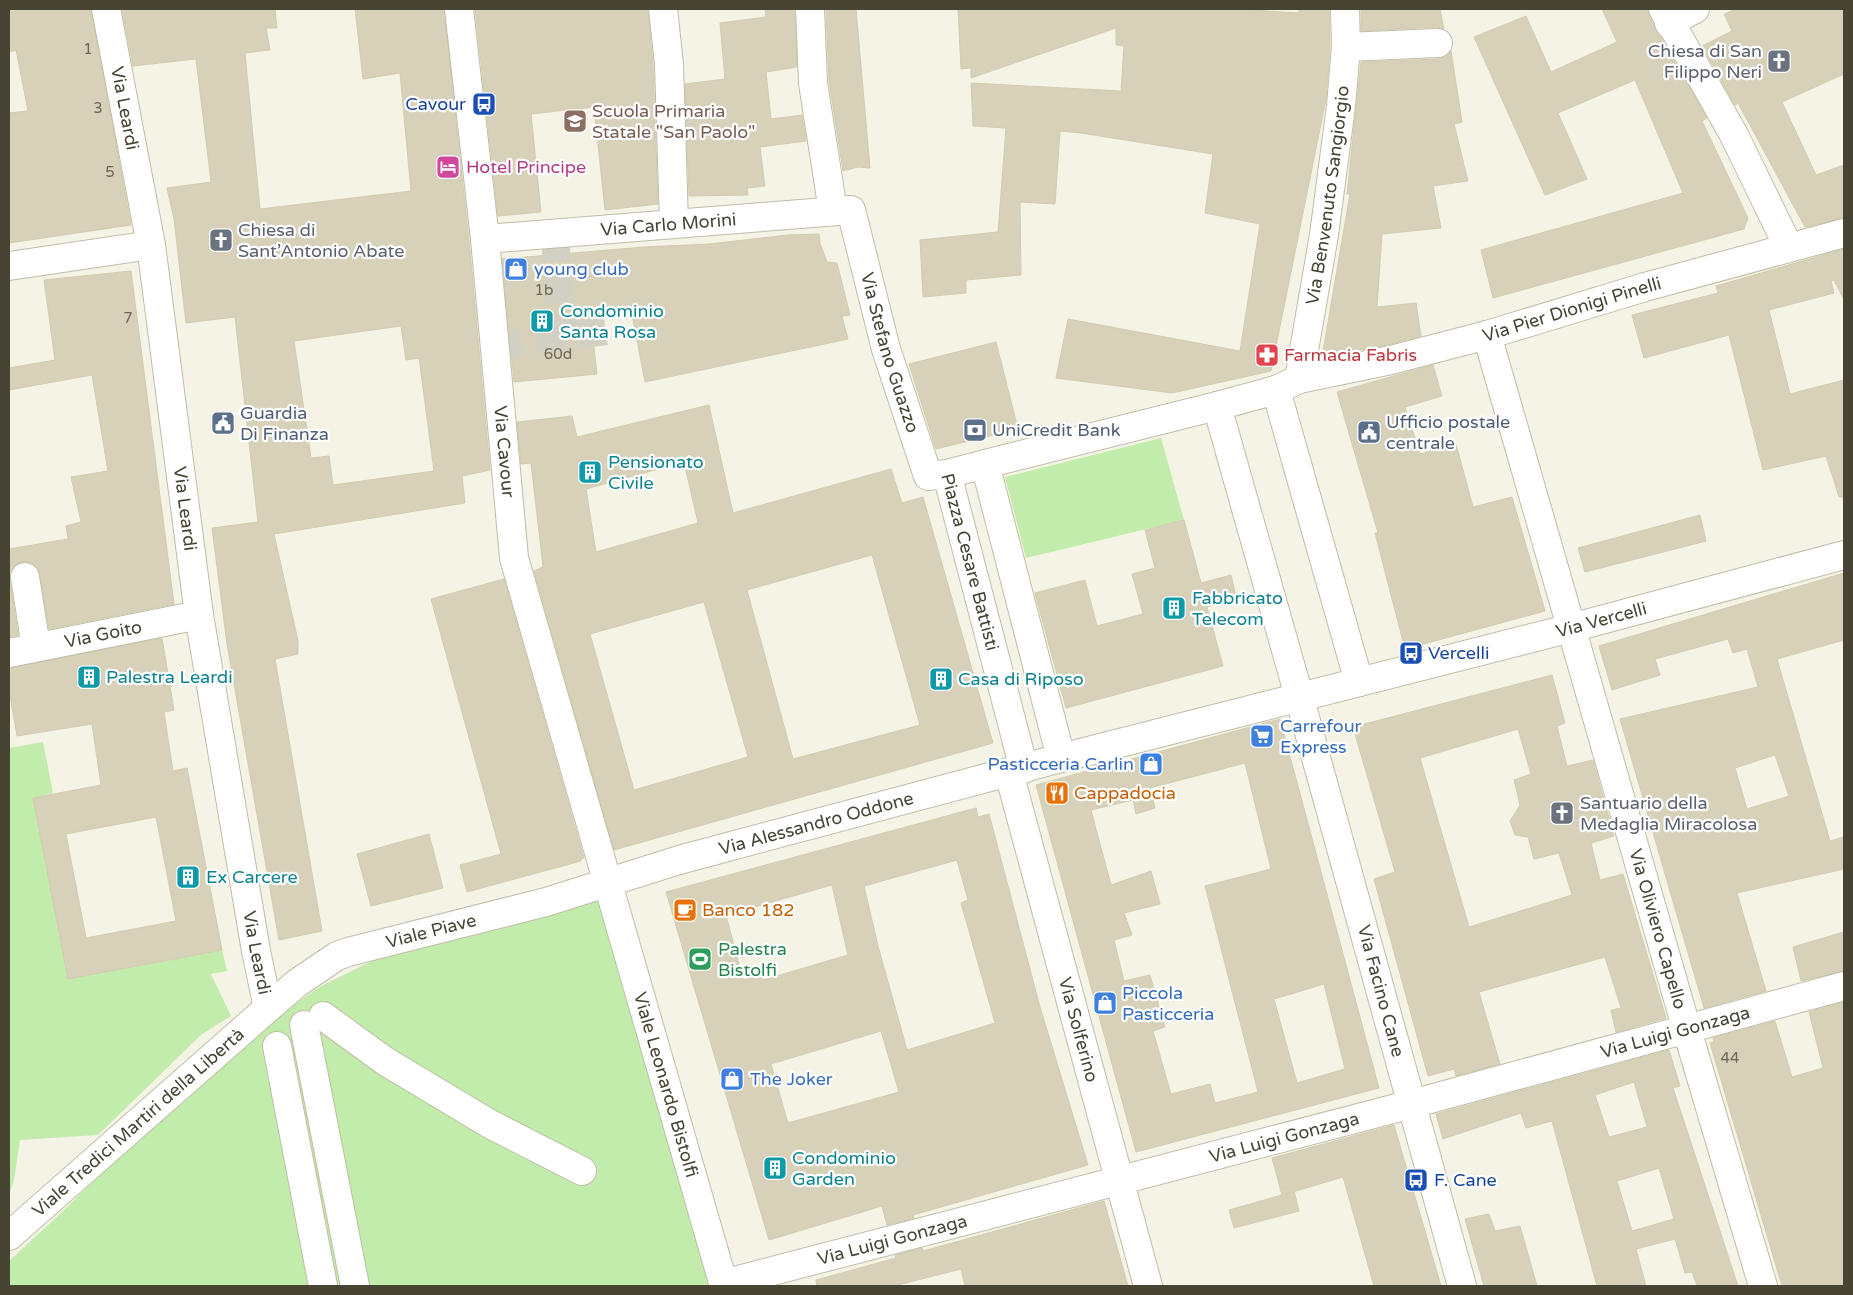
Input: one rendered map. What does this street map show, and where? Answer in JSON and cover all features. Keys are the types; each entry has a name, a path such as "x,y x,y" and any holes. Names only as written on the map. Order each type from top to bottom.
{"street":[{"name":"Via Leardi","path":"106,9 152,245 199,615 256,951 268,1008"},
{"name":"Via Cavour","path":"459,9 485,239 514,558 608,883"},
{"path":"663,9 669,64 674,224"},
{"name":"Via Stefano Guazzo","path":"810,9 813,83 842,210 928,476 946,474"},
{"name":"Via Benvenuto Sangiorgio","path":"1288,384 1324,235 1341,106 1346,47 1345,9"},
{"path":"1695,9 1666,16 1692,58 1734,135 1789,248"},
{"path":"1346,47 1438,43"},
{"name":"Via Carlo Morini","path":"485,239 842,210"},
{"name":"Via Pier Dionigi Pinelli","path":"1288,384 1487,335 1645,287 1844,233"},
{"path":"9,266 152,245"},
{"name":"Via Oliviero Capello","path":"1487,335 1687,1030 1763,1286"},
{"path":"1017,771 1299,696 1359,682 1288,384"},
{"name":"Piazza Cesare Battisti","path":"1017,771 946,474 1217,406 1288,384"},
{"path":"1217,406 1299,696"},
{"name":"Piazza Cesare Battisti","path":"985,464 1061,758"},
{"name":"Via Vercelli","path":"1359,682 1844,555"},
{"path":"25,577 36,647"},
{"name":"Via Goito","path":"9,653 199,615"},
{"name":"Via Facino Cane","path":"1299,696 1462,1286"},
{"name":"Via Alessandro Oddone","path":"608,883 679,860 1017,771"},
{"name":"Via Solferino","path":"1017,771 1148,1286"},
{"name":"Viale Piave","path":"268,1008 297,983 342,954 546,902 608,883"},
{"name":"Viale Leonardo Bistolfi","path":"608,883 723,1285"},
{"name":"Via Luigi Gonzaga","path":"723,1285 1412,1104 1844,986"},
{"name":"Viale Tredici Martiri della Libertà","path":"9,1236 268,1008"},
{"path":"355,1286 314,1020 465,1110 582,1171"},
{"path":"277,1046 323,1286"}],"green space":[{"path":"1161,438 1184,520 1026,558 1005,477"},
{"path":"43,742 53,793 33,798 68,979 222,950 227,971 211,974 231,1016 202,1034 98,1135 20,1140 14,1180 9,1195 9,748"},
{"path":"598,895 712,1286 9,1286 9,1261 241,1041 321,986 386,954"}],"building":[{"path":"9,9 91,9 131,225 9,243 9,113 28,111 16,50 9,52"},
{"path":"122,9 275,9 277,28 266,28 270,50 245,53 260,209 411,191 400,73 363,79 355,9 444,9 470,250 490,470 462,476 465,503 274,534 298,641 298,654 275,659 322,931 279,940 227,644 212,528 258,522 235,317 186,323 174,219 167,188 211,182 196,59 133,66","holes":["401,326 406,360 419,358 434,471 333,485 329,456 311,458 294,341"]},
{"name":"Scuola Primaria Statale \"San Paolo\"","path":"475,9 648,9 653,65 658,204 605,210 594,107 531,114 541,212 498,216"},
{"path":"765,9 795,9 797,67 766,72 771,119 802,115 806,141 760,147 765,186 747,188 748,195 689,196 685,84 725,79 720,23 766,17"},
{"path":"826,9 856,9 870,168 858,167 843,171 829,81"},
{"path":"958,9 1236,9 1299,13 1299,9 1329,9 1330,47 1326,99 1271,371 1172,393 1056,378 1068,319 1240,351 1260,224 1205,213 1213,154 1060,131 1055,204 1020,202 1021,275 966,280 966,293 923,297 920,240 998,232 1006,128 973,126 971,83 1121,91 1124,46 1116,45 1116,28 971,78 971,68 961,69"},
{"path":"1361,9 1440,9 1444,29 1437,27 1361,31"},
{"path":"1602,9 1647,9 1656,31 1707,118 1702,121 1748,218 1744,229 1493,298 1481,250 1683,193 1635,80 1558,113 1587,179 1545,195 1474,37 1526,16 1551,72 1617,42"},
{"name":"Chiesa di San Filippo Neri","path":"1737,9 1844,9 1844,74 1782,102 1816,175 1844,165 1844,218 1805,227 1738,103 1735,105 1702,46 1732,31 1724,14"},
{"path":"1451,51 1462,122 1454,124 1468,181 1433,186 1441,228 1382,234 1377,307 1416,303 1421,336 1387,345 1322,357 1350,194 1347,194 1361,62 1439,59"},
{"path":"819,234 820,243 827,262 837,263 850,315 842,316 848,339 645,382 631,309 590,313 597,374 514,382 502,259"},
{"path":"1844,249 1844,300 1834,280 1831,281 1834,293 1769,310 1790,394 1844,380 1844,497 1839,497 1826,456 1763,470 1729,335 1644,358 1632,315 1718,293 1716,286"},
{"path":"131,271 174,604 49,629 40,574 31,563 22,562 15,565 10,572 18,635 9,637 9,549 68,539 66,526 81,522 71,477 108,471 92,375 9,390 9,368 55,360 44,280"},
{"path":"996,342 1018,429 936,449 909,364"},
{"path":"1433,365 1442,396 1405,407 1420,454 1456,444 1473,507 1512,497 1545,611 1405,649 1375,533 1378,533 1337,392"},
{"name":"Casa di Riposo","path":"709,405 733,513 891,469 902,503 923,497 993,743 614,850 534,571 543,567 531,463 521,464 517,422 572,416 577,437","holes":["684,462 698,523 596,552 586,489","872,555 920,725 793,759 747,590","704,602 748,757 634,790 590,634"]},
{"path":"1700,515 1706,541 1585,572 1578,548"},
{"name":"Fabbricato Telecom","path":"1184,520 1201,583 1231,575 1237,600 1207,607 1223,666 1066,708 1035,593 1085,580 1097,626 1143,614 1132,574 1155,568 1145,530"},
{"path":"1844,573 1844,640 1777,659 1830,841 1844,837 1844,869 1737,893 1766,991 1704,1008 1620,719 1758,687 1747,649 1733,653 1728,639 1655,659 1660,675 1612,690 1599,646","holes":["1775,755 1789,796 1747,809 1735,768"]},
{"path":"504,579 584,858 581,861 467,892 460,865 501,854 431,599"},
{"path":"162,638 174,710 164,712 173,771 187,768 222,950 68,979 33,798 101,785 92,724 17,736 9,690 9,668","holes":["156,817 176,921 86,938 66,834"]},
{"path":"1552,675 1565,723 1557,726 1567,766 1593,760 1614,836 1591,843 1600,880 1623,874 1666,1018 1616,1032 1611,1010 1621,1008 1605,957 1479,992 1500,1064 1456,1076 1454,1069 1428,1076 1374,879 1395,872 1353,727","holes":["1518,729 1531,774 1514,780 1520,805 1510,821 1515,835 1528,837 1534,859 1559,853 1572,895 1469,927 1420,758"]},
{"path":"1280,719 1379,1088 1136,1152 1036,785","holes":["1245,763 1271,869 1205,886 1258,1092 1215,1103 1210,1084 1171,1094 1153,1031 1165,1027 1150,975 1124,981 1114,940 1132,935 1124,913 1160,904 1151,871 1111,885 1091,810 1133,800 1136,814 1155,808 1150,788","1324,984 1345,1069 1297,1083 1274,999"]},
{"path":"976,808 978,817 989,814 1040,1007 1088,1165 913,1215 914,1218 887,1225 882,1206 769,1240 666,892","holes":["957,860 968,900 961,903 995,1023 907,1050 878,946 864,886","832,885 848,955 763,980 761,974 743,980 726,915","881,1031 899,1092 788,1123 771,1064"]},
{"path":"429,834 443,888 371,906 357,854"},
{"path":"1844,932 1844,971 1801,981 1793,947"},
{"path":"1844,1002 1844,1286 1782,1286 1710,1043 1714,1042 1713,1038 1775,1021 1792,1077 1823,1068 1809,1012"},
{"path":"1669,1050 1680,1086 1673,1088 1738,1286 1697,1286 1692,1272 1685,1273 1675,1239 1636,1249 1646,1286 1597,1286 1552,1121 1526,1128 1521,1113 1443,1139 1436,1114","holes":["1634,1082 1647,1127 1609,1137 1595,1095","1659,1168 1674,1219 1632,1231 1617,1181"]},
{"path":"1394,1125 1441,1286 1374,1286 1343,1177 1294,1192 1299,1211 1234,1228 1229,1210 1282,1195 1272,1158"},
{"path":"1104,1201 1128,1286 965,1286 961,1269 894,1286 817,1286 816,1280 896,1258 895,1255 922,1248 923,1251"},
{"path":"1489,1214 1495,1231 1520,1226 1537,1286 1484,1286 1465,1219"}],"tunnel":[{"path":"555,234 562,337"},
{"path":"495,347 606,331"}],"place":[{"name":"Chiesa di San Filippo Neri","path":"1779,61"},
{"name":"Cavour","path":"484,104"},
{"name":"Scuola Primaria Statale \"San Paolo\"","path":"575,121"},
{"name":"Hotel Principe","path":"448,167"},
{"name":"Chiesa di Sant’Antonio Abate","path":"221,240"},
{"name":"young club","path":"516,269"},
{"name":"Condominio Santa Rosa","path":"542,321"},
{"name":"Farmacia Fabris","path":"1267,355"},
{"name":"Guardia Di Finanza","path":"223,423"},
{"name":"UniCredit Bank","path":"975,430"},
{"name":"Ufficio postale centrale","path":"1369,432"},
{"name":"Pensionato Civile","path":"590,472"},
{"name":"Fabbricato Telecom","path":"1174,608"},
{"name":"Vercelli","path":"1411,653"},
{"name":"Palestra Leardi","path":"89,677"},
{"name":"Casa di Riposo","path":"941,679"},
{"name":"Carrefour Express","path":"1262,736"},
{"name":"Pasticceria Carlin","path":"1151,764"},
{"name":"Cappadocia","path":"1057,793"},
{"name":"Santuario della Medaglia Miracolosa","path":"1562,813"},
{"name":"Ex Carcere","path":"188,877"},
{"name":"Banco 182","path":"685,910"},
{"name":"Palestra Bistolfi","path":"700,959"},
{"name":"Piccola Pasticceria","path":"1105,1003"},
{"name":"The Joker","path":"732,1079"},
{"name":"Condominio Garden","path":"775,1168"},
{"name":"F. Cane","path":"1416,1180"}]}
